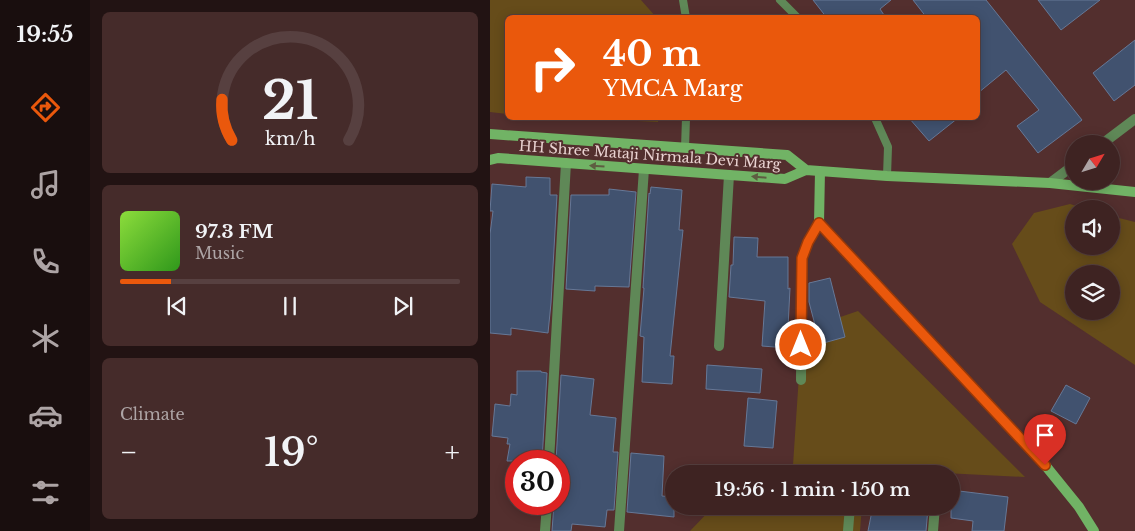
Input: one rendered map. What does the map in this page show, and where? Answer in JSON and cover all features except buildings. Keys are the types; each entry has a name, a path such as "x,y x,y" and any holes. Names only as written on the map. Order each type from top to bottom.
{"main road":[{"name":"HH Shree Mataji Nirmala Devi Marg","path":"490,134 787,155 806,170"},
{"name":"HH Shree Mataji Nirmala Devi Marg","path":"490,160 498,158 785,179 806,170 888,176 1050,183 1135,192"},
{"path":"820,171 819,223 1045,465 1079,507 1094,531"}],"street":[{"path":"1114,135 1135,119"},
{"path":"550,450 566,163"},
{"path":"619,531 644,169"},
{"path":"1050,183 1065,172"},
{"path":"719,346 729,175"},
{"path":"801,380 802,258 808,242 819,223"},
{"path":"545,531 546,515"},
{"path":"848,531 849,515"},
{"path":"933,531 934,515"}],"lane":[{"path":"683,0 686,15"},
{"path":"780,0 795,15"},
{"path":"685,148 686,120"},
{"path":"876,120 888,147 888,176"}],"shaded area":[{"path":"490,0 641,0 654,15 505,15 505,114 490,112"},
{"path":"617,120 658,120 658,122"},
{"path":"1065,205 1065,255 1120,255 1120,218 1135,222 1135,365 1067,320 1120,320 1120,265 1065,265 1065,319 1040,302 1012,244 1034,213"},
{"path":"858,311 1025,477 960,474 960,465 793,465 802,330"},
{"path":"754,464 793,465 753,465"},
{"path":"705,515 861,515 860,531 690,531"}],"route":[{"path":"801,345 802,258 808,242 819,223 1045,465"}]}
